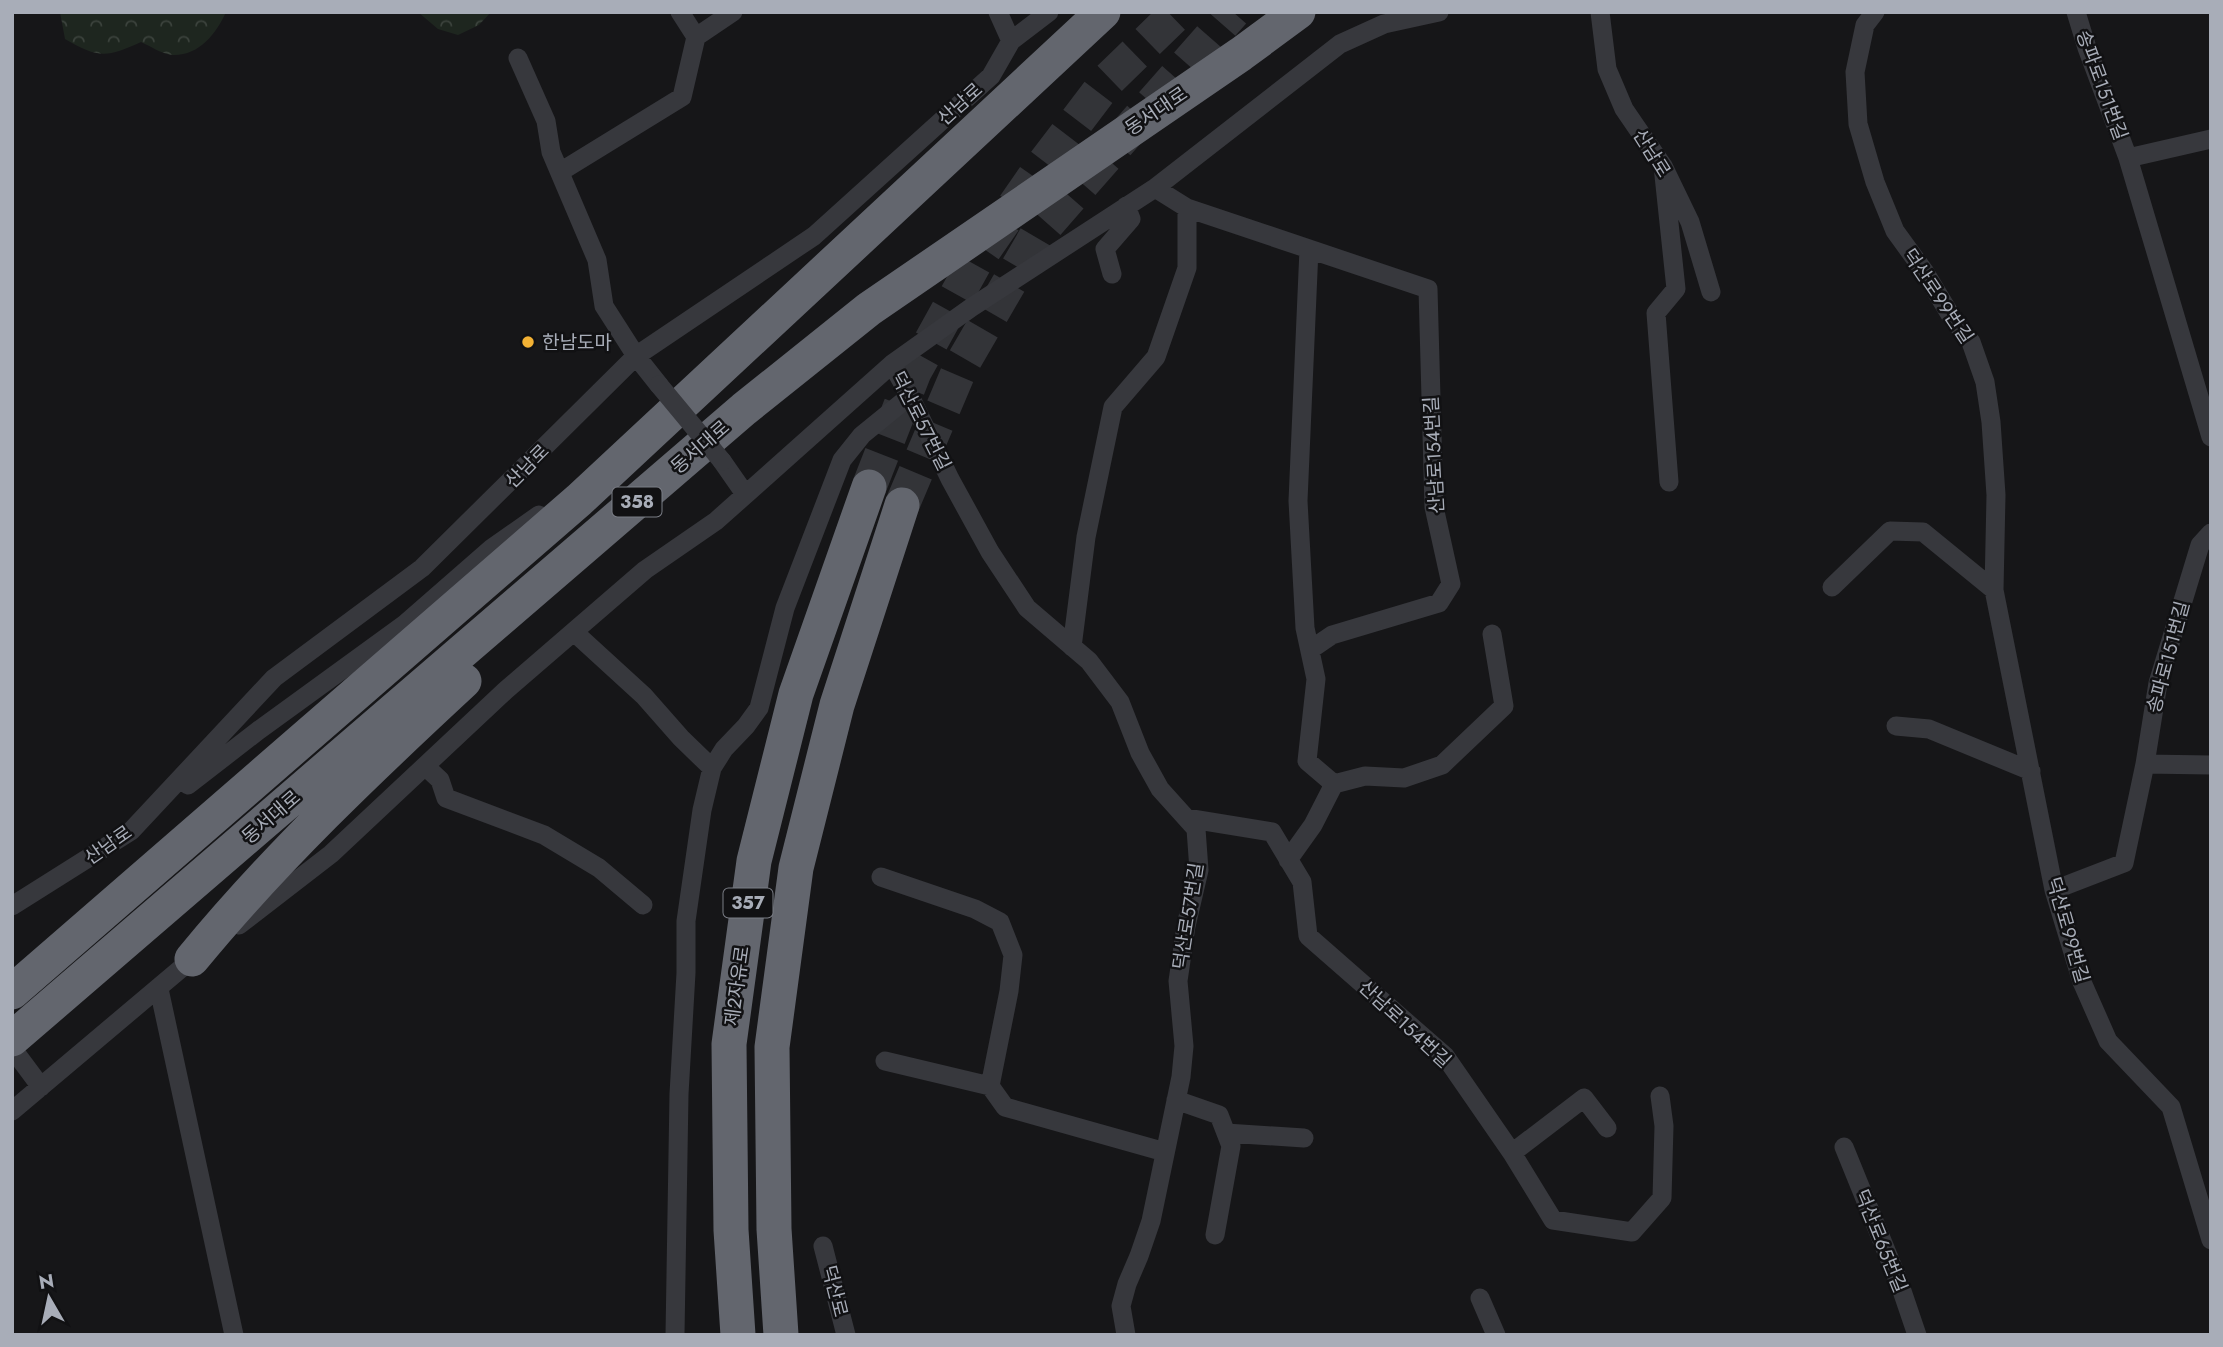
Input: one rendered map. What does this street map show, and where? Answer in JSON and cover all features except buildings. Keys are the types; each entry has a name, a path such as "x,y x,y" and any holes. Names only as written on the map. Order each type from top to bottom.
{"highway":[{"name":"동서대로","path":"12,992 579,500 1104,12"},
{"name":"동서대로","path":"20,1052 744,409 869,309 1241,54 1297,12"},
{"path":"192,959 249,892 424,718 632,528 684,461"},
{"name":"제2자유로","path":"738,1335 731,1230 729,1044 754,861 796,694 869,487"},
{"name":"357","path":"781,1335 774,1229 772,1047 796,869 837,705 902,505"}],"street":[{"path":"680,12 696,37"},
{"path":"559,172 682,97 696,37 733,12"},
{"path":"998,12 1011,41 1049,12"},
{"path":"12,1111 192,959 331,853 506,690 645,570 716,521 892,364 972,307 1155,188 1340,44 1384,24 1439,12"},
{"name":"산남로","path":"1600,12 1607,69 1624,109 1663,166 1690,222 1711,292"},
{"name":"덕산로99번길","path":"1875,12 1865,24 1855,72 1858,124 1875,182 1895,231 1971,342 1985,382 1996,495 1994,590 2054,890 2082,982 2108,1041 2171,1107 2211,1240"},
{"name":"송파로151번길","path":"2076,12 2128,158 2211,437"},
{"name":"산남로","path":"12,906 131,831 274,678 422,568 636,356 814,236 991,76 1011,41"},
{"path":"518,58 546,121 551,152 597,260 604,306 636,356 722,461 745,494"},
{"name":"송파로151번길","path":"2128,158 2211,139"},
{"path":"1663,166 1676,289 1656,313 1669,482"},
{"name":"산남로154번길","path":"1155,188 1187,208 1428,289 1434,507 1451,584 1439,603 1332,635 1310,650"},
{"path":"1112,274 1105,249 1131,219 1126,206"},
{"path":"1072,647 1086,537 1113,407 1156,357 1187,268 1187,208"},
{"path":"1309,249 1298,501 1305,628 1316,679 1307,761 1334,784"},
{"name":"덕산로57번길","path":"892,364 950,480 990,552 1027,608 1089,661 1120,702 1140,753 1160,789 1196,829 1199,870 1186,926 1178,981 1184,1046 1176,1100 1151,1221 1121,1306 1126,1335"},
{"path":"675,1335 678,1094 686,973 686,921 702,810 712,768 724,749 759,708 785,608 842,460 862,435 910,396"},
{"path":"131,831 221,758 405,624 492,548 637,447"},
{"path":"1832,587 1890,531 1923,532 1994,590"},
{"name":"송파로151번길","path":"2054,890 2124,863 2145,764 2158,683 2200,545 2211,533"},
{"path":"575,632 645,696 681,738 712,768"},
{"path":"1289,860 1334,784 1365,776 1404,778 1443,765 1504,706 1492,634"},
{"path":"1896,726 1929,729 2031,771"},
{"path":"2145,764 2211,765"},
{"path":"425,766 440,780 446,798 544,835 599,868 643,905"},
{"name":"산남로154번길","path":"1186,818 1272,832 1301,882 1308,936 1445,1056 1512,1153 1553,1220 1632,1232 1662,1198 1664,1126 1660,1096"},
{"path":"881,877 975,909 1000,922 1013,956 1009,991 990,1086"},
{"path":"159,989 234,1335"},
{"path":"12,1048 20,1052 41,1087"},
{"path":"885,1061 990,1086 1005,1107 1165,1153"},
{"path":"1512,1153 1584,1098 1607,1128"},
{"path":"1176,1100 1219,1115 1231,1146 1215,1235"},
{"path":"1226,1133 1304,1138"},
{"name":"덕산로65번길","path":"1844,1147 1917,1335"},
{"name":"덕산로","path":"823,1246 846,1335"},
{"path":"1480,1298 1496,1335"}],"green space":[{"path":"60,12 226,12 212,36 198,48 172,55 141,42 110,53 86,50 65,39"},
{"path":"418,12 491,12 479,25 458,35 438,29"}],"tunnel":[{"path":"869,487 914,372 974,264 1040,169 1108,80 1178,12"},
{"path":"902,505 961,366 1037,235 1233,12"}],"place":[{"name":"한남도마","path":"528,342"}]}
